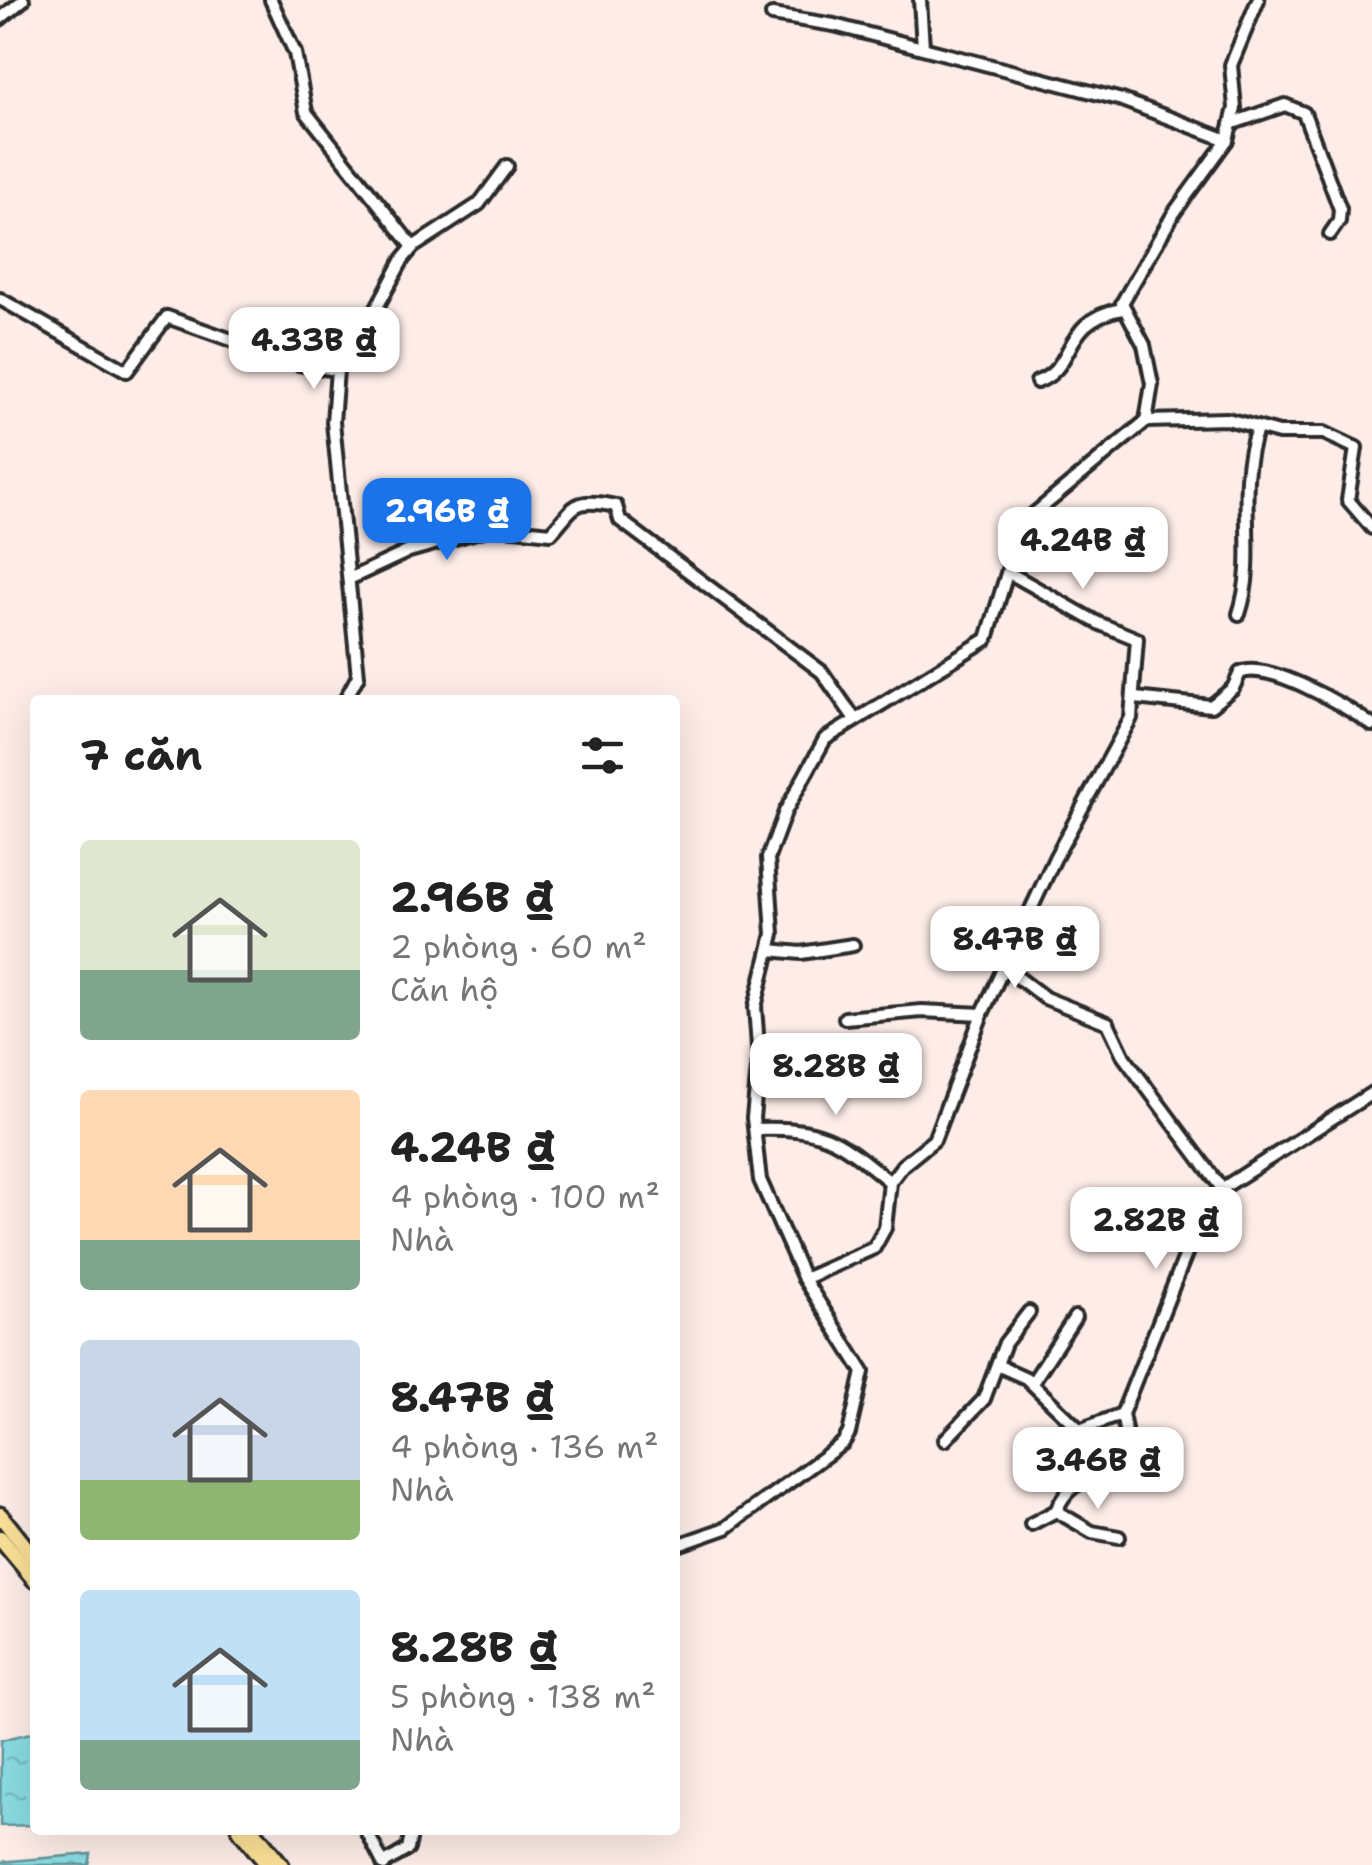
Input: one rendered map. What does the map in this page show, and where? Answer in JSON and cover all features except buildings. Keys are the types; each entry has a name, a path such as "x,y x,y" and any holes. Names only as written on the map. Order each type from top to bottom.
{"highway":[{"path":"0,1516 30,1553"},
{"path":"0,1538 30,1574"},
{"path":"244,1835 268,1865"},
{"path":"256,1835 281,1865"}],"street":[{"path":"0,19 23,0"},
{"path":"271,0 294,53 306,112 315,128 414,247"},
{"path":"920,0 923,47"},
{"path":"680,1544 726,1528 847,1438 863,1372 804,1278 762,1187 754,1130 759,1059 755,998 770,950 773,925 767,866 774,836 816,752 854,718 976,649 992,629 1022,524 1146,421 1152,384 1144,344 1122,309 1126,288 1227,140 1234,123 1231,65 1258,0"},
{"path":"772,15 923,47 1124,101 1227,140"},
{"path":"1234,123 1284,105 1304,113 1340,209 1340,221 1330,234"},
{"path":"348,695 358,676 333,422 337,370 414,247 479,204 508,166"},
{"path":"0,299 127,372 167,317 298,364 337,370"},
{"path":"1037,382 1052,374 1084,323 1122,309"},
{"path":"1146,421 1183,423 1212,418 1300,436 1324,433 1356,448 1348,500 1372,528"},
{"path":"1239,614 1244,586 1244,486 1248,453 1257,429"},
{"path":"349,578 421,547 456,541 494,527 551,533 567,509 578,504 616,506 620,520 822,672 854,718"},
{"path":"804,1278 874,1248 885,1228 890,1182 903,1165 934,1140 982,1014 1054,858 1130,718 1135,698 1137,639 1098,623 1008,572"},
{"path":"1135,698 1210,706 1233,688 1240,673 1260,671 1332,699 1372,725"},
{"path":"770,950 801,954 853,945"},
{"path":"1004,967 1045,998 1108,1023 1124,1058 1223,1190"},
{"path":"845,1018 922,1011 982,1014"},
{"path":"1031,1524 1056,1511 1069,1488 1123,1462 1128,1445 1122,1414 1191,1237 1223,1190 1372,1093"},
{"path":"754,1130 803,1128 837,1140 890,1182"},
{"path":"946,1440 984,1399 1005,1343 1029,1312"},
{"path":"1032,1383 1076,1316"},
{"path":"997,1365 1032,1383 1080,1430 1122,1414"},
{"path":"1056,1511 1092,1532 1119,1537"},
{"path":"368,1835 383,1865 408,1849 411,1835"}],"water":[{"path":"30,1733 30,1825 0,1826 1,1740"},
{"path":"91,1854 89,1865 0,1865 0,1862"}]}
